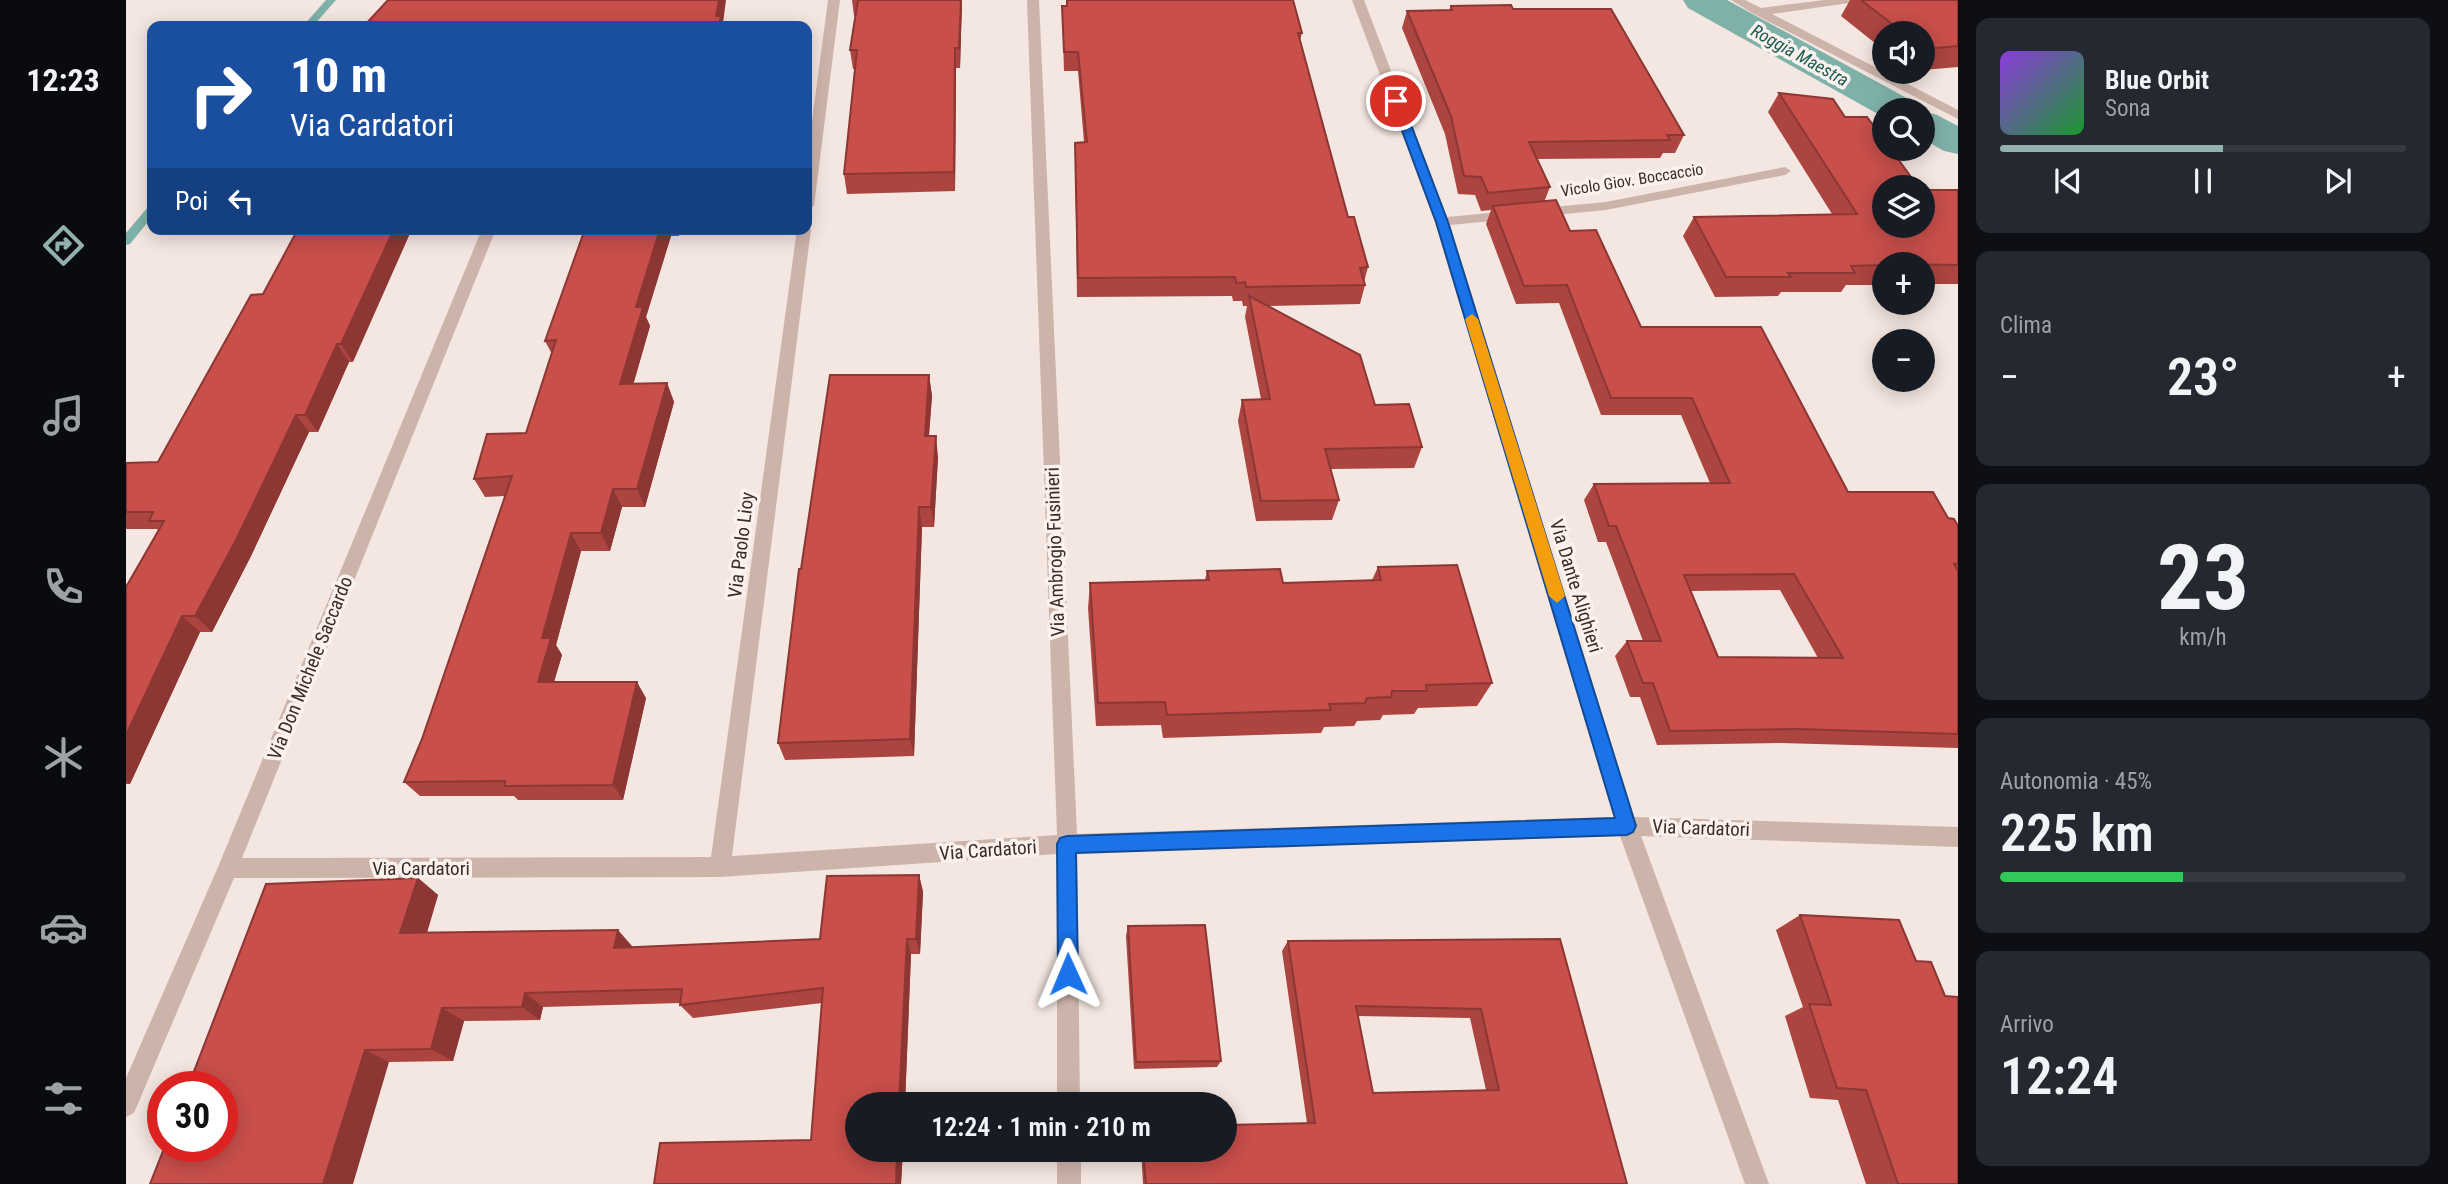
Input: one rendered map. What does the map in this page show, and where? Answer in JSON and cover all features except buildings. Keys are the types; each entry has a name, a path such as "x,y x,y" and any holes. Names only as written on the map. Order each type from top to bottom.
{"street":[{"path":"812,168 834,0"},
{"name":"Via Ambrogio Fusinieri","path":"1033,0 1067,844 1069,1092"},
{"path":"1737,0 1958,115"},
{"path":"1758,12 1849,0"},
{"name":"Via Dante Alighieri","path":"1362,2 1442,222 1627,826 1757,1184"},
{"name":"Vicolo Giov. Boccaccio","path":"1442,222 1606,205 1785,171"},
{"name":"Via Don Michele Saccardo","path":"126,1105 228,868 487,235"},
{"name":"Via Paolo Lioy","path":"720,867 803,235"},
{"name":"Via Cardatori","path":"228,868 720,867 1067,844 1627,826 1958,837"},
{"path":"1069,1162 1069,1184"}],"waterway":[{"path":"312,21 331,0"},
{"name":"Roggia Maestra","path":"1701,0 1878,98"},
{"name":"Roggia Maestra","path":"1935,130 1958,142"},
{"path":"126,241 147,216"}],"slow traffic":[{"path":"1472,319 1557,596"}],"route":[{"path":"1068,974 1067,844 1627,826 1442,222 1396,101"}]}
